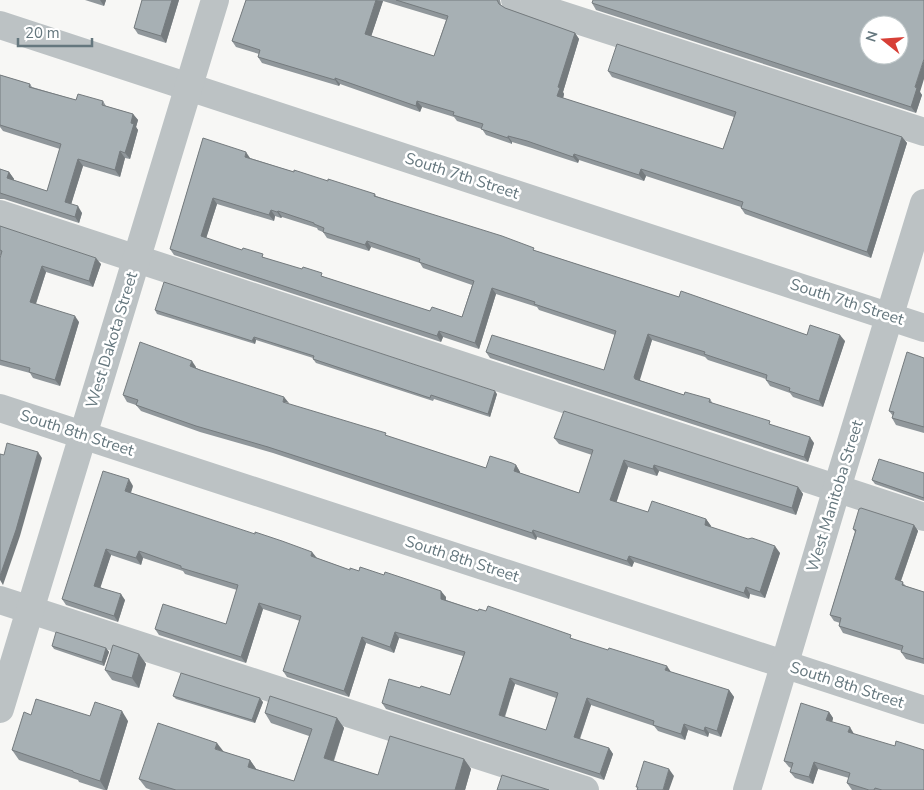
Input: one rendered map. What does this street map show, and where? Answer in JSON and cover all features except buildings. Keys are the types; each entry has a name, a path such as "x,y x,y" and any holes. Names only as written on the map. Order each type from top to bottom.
{"street":[{"name":"West Dakota Street","path":"0,709 215,0"},
{"path":"515,0 924,132"},
{"name":"South 7th Street","path":"0,25 924,328"},
{"name":"West Manitoba Street","path":"747,790 924,203"},
{"path":"0,214 924,516"},
{"name":"South 8th Street","path":"0,408 924,710"},
{"path":"0,600 585,790"}]}
